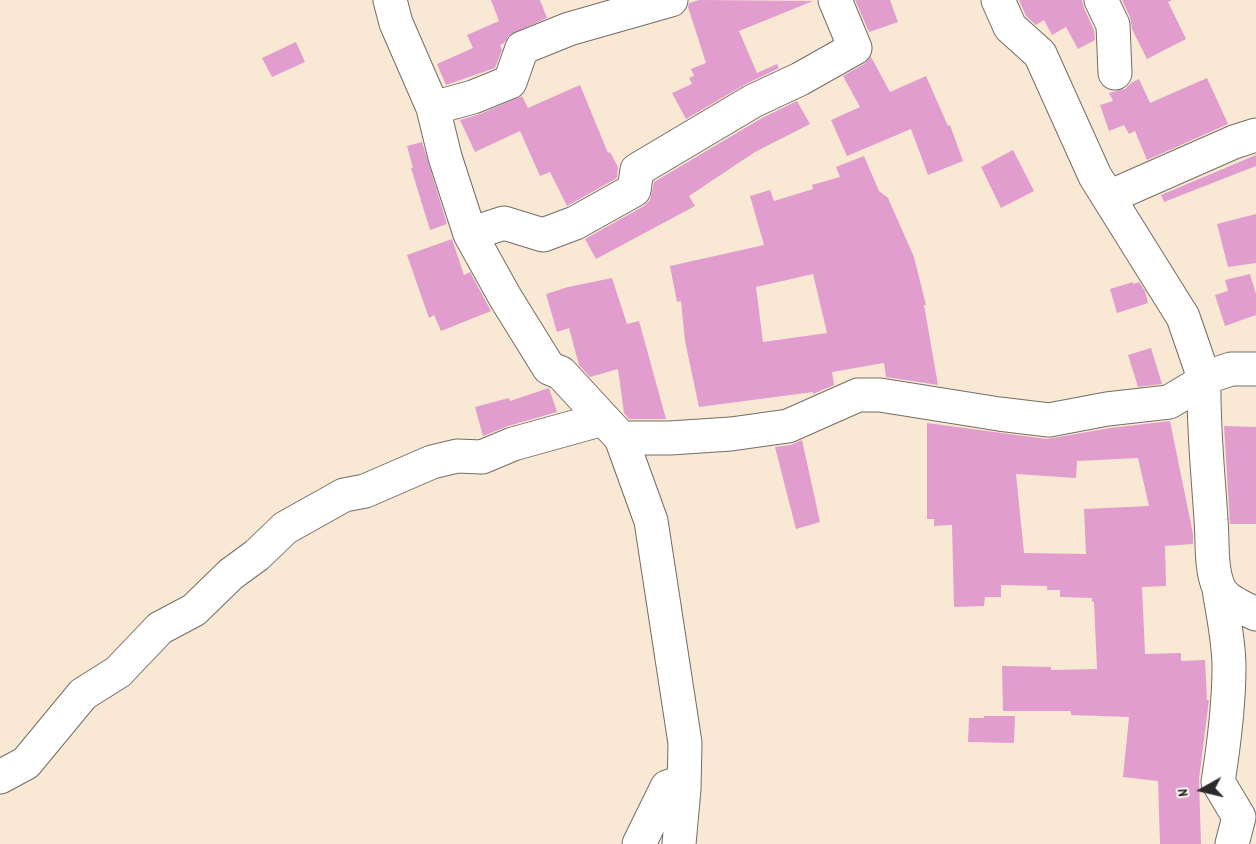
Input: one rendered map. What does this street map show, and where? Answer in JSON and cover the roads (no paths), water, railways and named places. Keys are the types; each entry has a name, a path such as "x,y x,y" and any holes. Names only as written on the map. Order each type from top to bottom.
{"street":[{"path":"390,0 396,23 433,108 445,157 470,234 505,297 549,368 561,372 612,428 651,521 684,743 684,781 679,844"},
{"path":"433,108 473,97 510,82 522,48 569,29 671,0"},
{"path":"470,234 504,223 543,234 575,223 634,190 637,170 753,101 800,79 855,48 835,0"},
{"path":"998,0 1010,27 1040,54 1095,176 1183,317 1204,378 1205,465 1213,560 1227,636 1229,666 1226,733 1218,782 1239,817 1232,844"},
{"path":"1101,0 1113,25 1115,73"},
{"path":"1109,197 1234,142 1256,135"},
{"path":"0,777 26,763 83,694 118,672 160,628 194,610 231,574 257,555 285,528 344,495 365,491 432,462 458,456 482,457 513,444 612,428 670,438 731,434 788,426 858,395 880,395 1049,420 1107,409 1169,402 1204,378 1231,369 1256,369"},
{"path":"1219,590 1231,601 1256,614"},
{"path":"639,844 667,787 684,781"}]}
